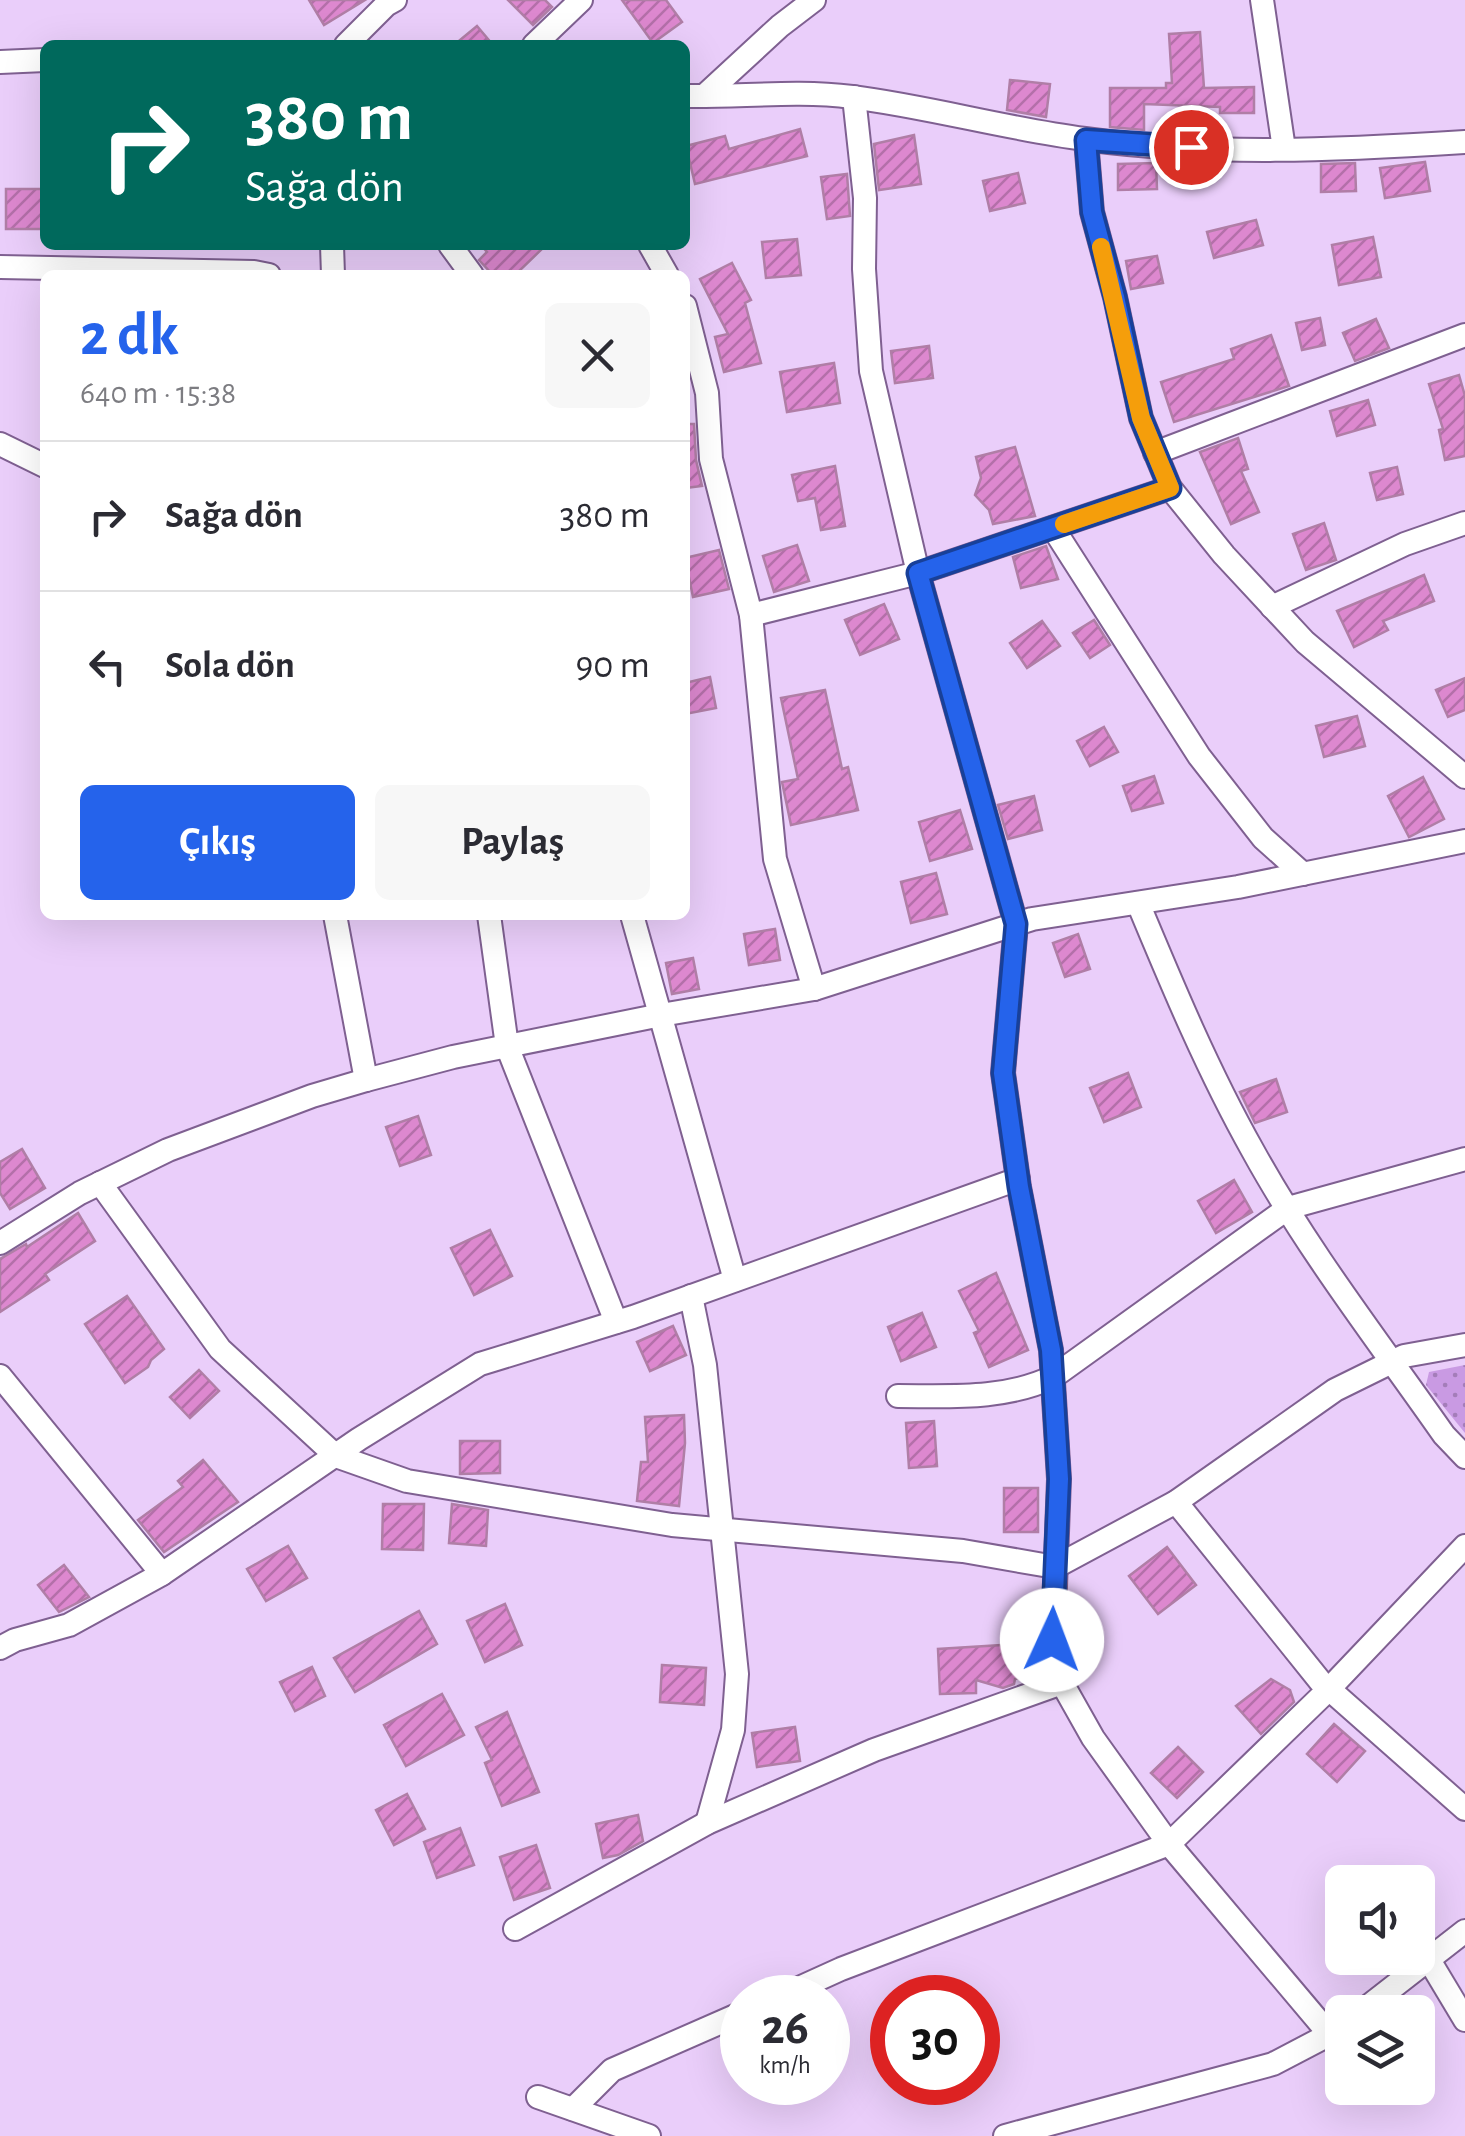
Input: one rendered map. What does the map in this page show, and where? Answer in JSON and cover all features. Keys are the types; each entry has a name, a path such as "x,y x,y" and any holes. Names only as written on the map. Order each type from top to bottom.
{"street":[{"path":"351,40 395,0"},
{"path":"539,40 581,0"},
{"path":"694,96 814,0"},
{"path":"1262,0 1284,149"},
{"path":"0,62 40,60"},
{"path":"694,96 806,93 854,97 1086,140 1156,146 1348,150 1465,142"},
{"path":"854,97 865,198 864,268 871,371 918,573 1016,924 1003,1073 1018,1179 1051,1350 1059,1479 1052,1640 1062,1683 1093,1738 1169,1844 1325,2018"},
{"path":"1086,140 1092,212 1141,418 1170,488 1224,555 1305,642 1465,777"},
{"path":"0,266 169,270"},
{"path":"690,326 707,394 711,459 751,616 775,859 814,989"},
{"path":"1156,453 1465,334"},
{"path":"0,444 40,464"},
{"path":"751,616 918,573 1170,488"},
{"path":"1272,607 1405,544 1465,524"},
{"path":"1053,528 1199,756 1263,838 1302,874"},
{"path":"1,1238 168,1150 366,1080 507,1046 814,989 1016,924 1465,841"},
{"path":"1138,903 1190,1029 1254,1153 1334,1281 1444,1435 1465,1457"},
{"path":"336,920 366,1080"},
{"path":"490,920 507,1046 616,1322"},
{"path":"633,920 735,1280"},
{"path":"898,1396 974,1396 1031,1387 1053,1376 1288,1208 1465,1159"},
{"path":"0,1648 69,1625 162,1574 480,1364 616,1322 1018,1179"},
{"path":"100,1183 220,1349 336,1456 407,1480 672,1525 963,1551 1056,1567 1176,1502 1335,1390 1404,1356 1465,1345"},
{"path":"691,1296 705,1365 737,1674 732,1730 706,1823"},
{"path":"0,1376 162,1574"},
{"path":"1176,1502 1329,1689 1465,1808"},
{"path":"828,1975 1169,1844 1329,1689 1465,1546"},
{"path":"515,1929 706,1823 874,1750 1062,1683"},
{"path":"1435,1955 1465,1931"},
{"path":"1435,1970 1465,2020"},
{"path":"1383,1995 1409,1975"},
{"path":"574,2109 612,2070 720,2022"},
{"path":"1006,2136 1272,2064 1325,2037"},
{"path":"538,2097 649,2136"}],"shaded area":[{"path":"1465,1365 1465,1433 1426,1385 1429,1372"}],"building":[{"path":"309,0 365,0 324,25"},
{"path":"508,0 545,0 552,7 533,25"},
{"path":"622,0 666,0 682,22 657,40 651,40"},
{"path":"477,26 489,40 460,40"},
{"path":"1200,32 1204,88 1254,87 1254,113 1220,113 1220,107 1144,104 1144,130 1110,127 1110,88 1166,88 1166,83 1172,83 1169,34"},
{"path":"1010,80 1050,84 1046,117 1007,110"},
{"path":"800,129 807,156 695,184 690,145 725,136 729,149"},
{"path":"914,135 921,184 879,190 874,144"},
{"path":"1425,162 1430,191 1385,198 1380,168"},
{"path":"1156,163 1157,189 1118,190 1118,164"},
{"path":"1355,163 1356,191 1321,192 1321,164"},
{"path":"1018,173 1025,203 990,211 983,181"},
{"path":"847,174 850,216 827,219 821,177"},
{"path":"6,189 40,189 40,229 6,229"},
{"path":"1256,220 1263,245 1214,258 1207,232"},
{"path":"1373,237 1381,277 1339,285 1332,245"},
{"path":"797,239 801,275 766,278 762,242"},
{"path":"541,250 520,270 488,270 479,260 487,252"},
{"path":"1157,256 1163,283 1131,289 1126,261"},
{"path":"732,263 751,300 745,303 761,363 724,372 715,337 728,334 700,279"},
{"path":"1320,318 1325,345 1302,350 1296,323"},
{"path":"1376,319 1389,348 1355,361 1343,333"},
{"path":"1271,335 1289,386 1174,422 1161,382 1234,359 1231,349"},
{"path":"929,346 933,378 895,383 891,351"},
{"path":"834,363 840,403 787,412 780,372"},
{"path":"1459,375 1465,396 1465,456 1445,460 1439,430 1443,429 1429,384"},
{"path":"1368,400 1375,425 1337,436 1330,411"},
{"path":"690,424 694,424 702,486 690,487"},
{"path":"1238,438 1248,469 1241,471 1259,512 1231,524 1200,452"},
{"path":"1015,447 1035,516 993,524 989,510 975,495 981,478 976,457"},
{"path":"835,466 845,526 821,530 815,498 798,501 792,475"},
{"path":"1397,467 1403,494 1377,500 1370,473"},
{"path":"1324,523 1336,560 1306,570 1293,534"},
{"path":"797,545 809,581 774,592 763,556"},
{"path":"1046,546 1058,579 1021,588 1013,557"},
{"path":"719,550 729,589 693,597 690,557"},
{"path":"1424,575 1434,601 1383,621 1388,630 1354,647 1337,611"},
{"path":"884,604 899,639 860,655 845,620"},
{"path":"1094,620 1110,645 1090,658 1073,633"},
{"path":"1042,621 1060,646 1027,668 1010,643"},
{"path":"710,677 716,708 690,713 690,682"},
{"path":"1465,678 1465,710 1448,717 1436,690"},
{"path":"825,690 842,769 848,767 858,810 791,825 782,782 798,779 781,698"},
{"path":"1357,716 1365,746 1324,757 1316,726"},
{"path":"1104,727 1118,752 1090,766 1077,741"},
{"path":"1154,776 1163,803 1132,811 1123,786"},
{"path":"1423,777 1444,819 1409,837 1388,796"},
{"path":"1034,796 1042,830 1008,839 998,805"},
{"path":"960,810 972,849 930,861 919,822"},
{"path":"936,873 947,914 911,923 901,882"},
{"path":"775,929 780,960 749,965 744,934"},
{"path":"1078,934 1090,969 1065,977 1053,943"},
{"path":"693,958 699,989 672,994 666,963"},
{"path":"1128,1073 1141,1107 1104,1122 1090,1088"},
{"path":"1276,1079 1287,1112 1255,1123 1240,1092"},
{"path":"418,1116 431,1155 400,1166 386,1127"},
{"path":"22,1149 45,1188 10,1209 0,1193 0,1162"},
{"path":"1234,1180 1252,1212 1216,1233 1198,1201"},
{"path":"78,1213 95,1241 45,1274 49,1280 0,1312 0,1259 26,1244 27,1247"},
{"path":"490,1230 512,1276 474,1295 451,1248"},
{"path":"996,1273 1028,1350 989,1367 974,1333 979,1331 959,1291"},
{"path":"127,1296 164,1349 148,1367 125,1383 85,1324"},
{"path":"922,1313 936,1347 901,1361 888,1327"},
{"path":"673,1326 686,1355 650,1371 637,1342"},
{"path":"199,1370 219,1391 190,1418 170,1397"},
{"path":"684,1415 679,1506 637,1501 641,1462 648,1462 645,1417"},
{"path":"934,1421 937,1466 909,1468 906,1423"},
{"path":"460,1441 500,1441 500,1473 460,1474"},
{"path":"203,1460 238,1502 164,1552 138,1520 183,1487 178,1481"},
{"path":"1004,1488 1038,1488 1038,1532 1004,1532"},
{"path":"383,1504 424,1504 423,1550 382,1549"},
{"path":"452,1504 488,1510 486,1546 449,1543"},
{"path":"288,1546 307,1578 266,1601 247,1569"},
{"path":"1167,1547 1196,1585 1158,1614 1129,1576"},
{"path":"64,1565 89,1597 59,1612 38,1585"},
{"path":"505,1604 522,1645 485,1662 467,1621"},
{"path":"419,1611 437,1644 355,1692 334,1658"},
{"path":"1036,1643 1038,1652 1027,1677 1015,1679 1014,1684 1003,1688 976,1680 976,1693 940,1694 938,1649"},
{"path":"662,1665 706,1668 704,1705 660,1702"},
{"path":"312,1667 325,1696 295,1711 280,1682"},
{"path":"1271,1679 1290,1690 1294,1702 1261,1734 1236,1706"},
{"path":"442,1694 464,1735 406,1766 384,1725"},
{"path":"507,1712 539,1792 502,1806 485,1763 492,1760 476,1727"},
{"path":"1334,1724 1365,1751 1337,1782 1307,1754"},
{"path":"795,1727 800,1761 757,1767 752,1733"},
{"path":"1178,1747 1203,1772 1177,1798 1151,1773"},
{"path":"407,1794 425,1829 394,1845 376,1810"},
{"path":"638,1815 643,1841 618,1855 603,1858 596,1824"},
{"path":"460,1828 474,1865 437,1878 424,1842"},
{"path":"536,1845 550,1888 514,1900 500,1857"}],"slow traffic":[{"path":"1064,524 1170,488 1141,418 1101,247"}],"route":[{"path":"1052,1640 1059,1479 1051,1350 1019,1187 1003,1073 1016,924 918,573 1170,488 1141,418 1092,212 1086,140 1191,147"}]}
